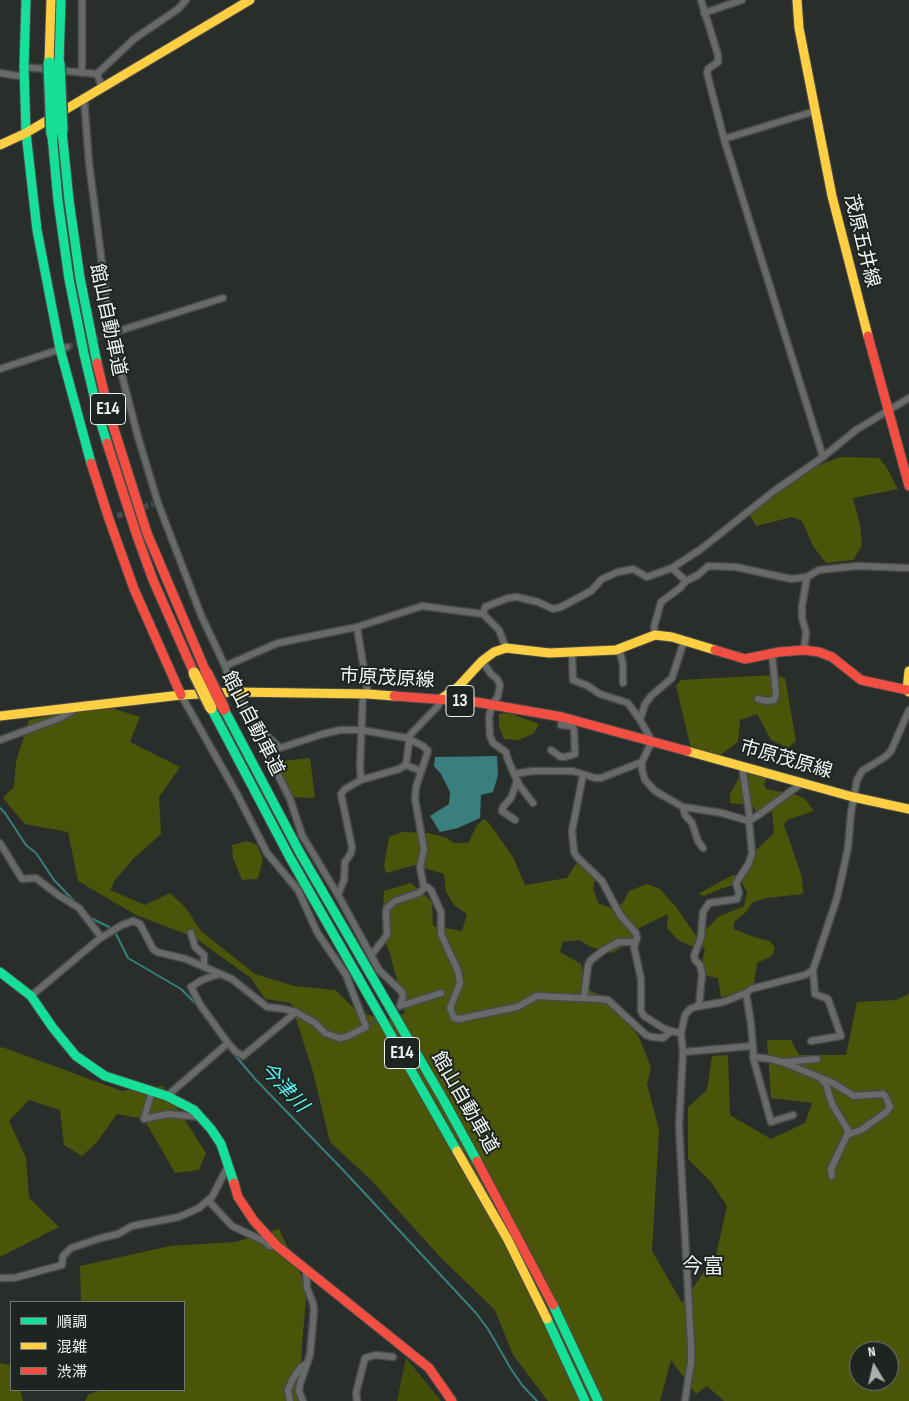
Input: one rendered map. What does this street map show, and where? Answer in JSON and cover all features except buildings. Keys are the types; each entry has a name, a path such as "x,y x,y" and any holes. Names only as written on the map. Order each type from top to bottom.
{"main road":[{"path":"26,0 26,133 37,230 63,348 88,452 113,518 134,589 181,695"},
{"name":"館山自動車道","path":"51,0 58,201 69,279 99,416 153,580 210,708 284,848 508,1240 560,1344 585,1401"},
{"name":"館山自動車道","path":"54,63 61,0"},
{"path":"0,144 26,133 250,0"},
{"name":"茂原五井線","path":"797,0 799,28 832,196 845,252 908,479"},
{"name":"館山自動車道","path":"57,133 94,352 129,479 167,583 224,709 299,851 443,1100 514,1228 558,1314 598,1401"},
{"path":"441,700 458,687 482,661 494,652 506,648 549,653 596,652 619,649 655,635 672,637 745,659 804,650 819,652 832,657 861,680 908,691 909,671"},
{"name":"市原茂原線","path":"0,716 181,695 233,692 365,694 492,705 562,718 853,797 909,809"},
{"path":"0,972 32,996 52,1028 76,1056 105,1076 167,1096 194,1110 221,1144 238,1196 254,1221 277,1246 429,1368 452,1401"}],"street":[{"path":"82,0 82,73"},
{"path":"0,73 97,74 134,39 178,9 186,0"},
{"path":"700,0 718,55 718,62 708,69 706,73 724,139 823,457"},
{"path":"704,13 742,0"},
{"path":"97,74 102,87"},
{"path":"84,98 89,163 109,334 155,503 201,615 226,666 233,692 241,700 290,800 302,835 338,894 379,970 402,992 403,997 400,1006 441,993"},
{"path":"724,139 815,112"},
{"path":"109,334 223,298"},
{"path":"0,369 63,348"},
{"path":"483,614 485,607 508,598 517,597 538,602 553,609 561,607 591,591 602,579 618,572 633,569 647,577 672,568 701,550 774,491 823,457 856,430 909,398"},
{"path":"655,635 655,619 661,602 708,566 736,567 785,578 807,577 819,570 857,566 909,568"},
{"path":"672,568 686,581"},
{"path":"804,650 806,632 802,618 802,606 807,577"},
{"path":"226,666 278,643 356,627 422,606 483,614 499,630 506,648"},
{"path":"356,627 365,694 360,766 361,780"},
{"path":"640,720 645,704 651,696 672,678 684,641"},
{"path":"619,649 623,664 623,683"},
{"path":"572,652 572,680 588,686 600,694 628,703 652,741 642,762 642,770 646,780 655,791 683,807 722,813 749,820 802,783"},
{"path":"758,700 767,702 774,700 776,694 772,654"},
{"path":"482,661 500,685 498,696 492,705 489,717 490,736 493,743 506,752 517,781 533,803"},
{"path":"32,996 102,937 122,925 134,921 140,924 153,949 157,952 186,958 232,979 267,1007 296,1012 315,1023 325,1033 339,1038 346,1037 366,1027 346,975 317,932 298,890 268,853 181,695"},
{"path":"406,765 410,735 438,706 441,700"},
{"path":"0,740 60,718 77,707"},
{"path":"810,1041 842,1036 828,999 815,994 813,970 837,898 848,848 853,797 857,780 862,771 885,757 891,751 909,710"},
{"path":"551,750 561,757 575,754 574,730 572,726 561,725 562,718"},
{"path":"257,734 265,734 280,748 340,730 362,730 410,739 423,746 428,751 414,799 424,849 420,867 424,888"},
{"path":"514,774 532,771 573,771 601,778 642,762"},
{"path":"338,894 344,880 345,862 351,853 352,847 341,794 345,789 361,780 399,769 406,765"},
{"path":"406,765 421,771"},
{"path":"699,1006 702,974 700,965 694,956 701,937 703,912 709,903 737,899 739,893 736,883 749,863 752,853 742,766"},
{"path":"583,775 572,831 574,852 602,881 620,915 636,933 634,947 642,979 641,1011 650,1021 671,1031 681,1033"},
{"path":"515,820 502,811 511,798 517,781"},
{"path":"683,807 685,815 692,823 698,841 703,848"},
{"path":"0,843 22,879 36,878 79,908 102,937"},
{"path":"372,954 387,936 387,908 395,901 419,893 427,887 432,890 441,912 441,934 458,971 460,983 450,1008 454,1018 458,1019 516,1007 537,996 584,998 608,1000 640,1030 652,1038 663,1038 671,1031"},
{"path":"191,933 195,947 204,955 204,967"},
{"path":"584,998 588,966 591,960 619,942 635,942"},
{"path":"685,1401 691,1362 691,1338 679,1126 683,1052 681,1033 685,1015 690,1009 723,1002 746,993 751,989 770,983 805,976 813,970"},
{"path":"219,974 202,980 191,987 201,1006 228,1043 236,1052 243,1056 296,1012"},
{"path":"746,993 751,1024 753,1057 771,1122 793,1115"},
{"path":"167,1096 228,1043"},
{"path":"683,1052 752,1046"},
{"path":"753,1057 783,1062 833,1083 854,1096 883,1094 890,1107 885,1113 861,1130 847,1135"},
{"path":"783,1062 816,1059"},
{"path":"822,1080 826,1084 832,1104 848,1130 831,1169 832,1176"},
{"path":"152,1091 144,1119 170,1114 200,1117"},
{"path":"0,1278 14,1278 62,1264 63,1256 72,1248 118,1234 132,1226 188,1214 212,1197 228,1166"},
{"path":"208,1200 232,1226 262,1240 270,1246 277,1246"},
{"path":"303,1401 299,1391 310,1355 314,1312 313,1303 307,1288 306,1270"},
{"path":"357,1401 356,1393 365,1358 376,1355 393,1357"},
{"path":"290,1401 288,1390 292,1380 301,1367 307,1363"}],"green space":[{"path":"841,457 879,458 887,468 898,489 853,498 860,525 862,546 853,560 826,563 813,546 802,521 792,517 756,526 749,514 786,483 813,467"},
{"path":"774,675 785,678 796,741 788,748 771,740 757,714 740,720 738,742 719,756 693,757 676,686 681,680"},
{"path":"102,705 140,717 130,742 180,767 159,797 161,834 133,859 115,880 110,890 145,905 170,893 185,907 201,931 255,974 294,986 335,990 358,1012 387,1020 405,1013 390,953 382,936 384,891 411,883 432,902 433,926 462,931 467,914 454,905 446,892 444,874 415,865 386,873 384,866 389,837 402,832 428,833 447,838 454,843 466,843 469,842 477,825 484,819 489,823 513,857 525,885 567,878 577,862 595,880 593,888 598,903 613,909 623,903 629,891 647,884 660,889 676,907 696,936 710,926 718,917 744,906 747,892 742,883 704,896 698,894 731,876 748,871 755,851 774,833 772,812 756,812 753,806 730,803 730,794 741,774 749,772 767,776 764,785 766,789 797,795 805,799 814,811 787,820 784,825 802,877 803,894 766,898 753,902 746,912 734,922 734,929 770,941 775,948 772,956 757,963 754,983 744,990 721,997 718,978 707,976 702,963 705,948 691,946 678,940 667,928 668,914 639,928 632,945 624,946 612,953 591,947 579,940 563,942 560,952 581,964 586,988 608,1000 639,1037 651,1067 647,1084 659,1130 652,1251 682,1303 716,1255 727,1206 711,1182 688,1159 688,1107 707,1090 712,1056 728,1055 730,1115 771,1139 805,1123 812,1103 771,1098 767,1040 791,1040 799,1055 846,1055 857,1002 896,1000 909,994 909,1401 724,1401 707,1386 696,1394 671,1360 660,1401 548,1401 513,1355 495,1310 441,1258 370,1179 330,1142 313,1072 291,1003 265,999 251,978 194,937 136,915 78,881 68,832 25,824 3,798 14,787 16,762 29,720"},
{"path":"509,713 539,724 534,733 519,740 504,739 499,726 499,714"},
{"path":"310,758 315,798 284,797 275,767 281,761"},
{"path":"247,841 257,845 263,859 258,879 242,880 233,858 232,845"},
{"path":"2,1047 122,1091 163,1086 206,1153 199,1170 175,1173 144,1119 117,1114 97,1142 82,1156 64,1145 60,1110 29,1100 9,1121 26,1158 29,1198 59,1227 0,1257 0,1048"},
{"path":"279,1229 307,1288 300,1401 85,1401 89,1394 100,1391 185,1391 185,1301 81,1301 80,1266 170,1246 235,1242"},
{"path":"406,1358 441,1401 397,1401"},
{"path":"0,1363 10,1365 10,1391 20,1391 23,1401 0,1401"}],"water":[{"path":"497,756 498,775 493,792 481,795 480,818 458,828 440,832 430,816 449,804 450,792 441,774 434,766 435,757"}],"waterway":[{"name":"今津川","path":"0,808 26,845 36,853 54,880 77,904"},
{"name":"今津川","path":"89,917 111,928"},
{"name":"今津川","path":"115,932 128,958 181,989 198,1006"},
{"name":"今津川","path":"227,1046 256,1080 344,1171 476,1313 522,1385 537,1401"}],"tunnel":[{"path":"67,347 106,335"},
{"path":"117,516 153,504"},
{"path":"366,1027 382,1017"}],"traffic: fast":[{"path":"26,0 24,67 26,133 37,230 60,349 91,463"},
{"path":"59,63 61,0"},
{"path":"49,63 52,135"},
{"path":"59,63 62,131"},
{"path":"62,131 80,278 97,363"},
{"path":"52,135 58,201 69,279 84,354 107,443"},
{"path":"211,708 289,856 457,1151"},
{"path":"224,709 299,851 477,1161"},
{"path":"0,972 31,996 53,1028 76,1056 105,1076 167,1096 194,1110 221,1144 234,1183"},
{"path":"553,1305 598,1401"},
{"path":"547,1319 585,1401"}],"traffic: slow":[{"path":"49,63 51,0"},
{"path":"0,145 26,133 250,0"},
{"path":"797,0 799,28 832,196 868,336"},
{"path":"441,699 458,687 482,661 494,652 506,648 549,653 616,650 655,635 672,637 715,650"},
{"path":"909,671 907,690 909,692"},
{"path":"194,673 211,708"},
{"path":"0,716 181,695 233,692 394,696"},
{"path":"687,751 853,797 909,809"},
{"path":"457,1151 508,1240 547,1319"}],"traffic: jam":[{"path":"868,336 909,486"},
{"path":"97,363 109,413 147,533 206,672"},
{"path":"107,443 153,580 194,673"},
{"path":"91,463 134,589 181,695"},
{"path":"715,650 745,659 779,652 804,650 819,652 832,657 861,680 907,690"},
{"path":"206,672 224,709"},
{"path":"394,696 476,702 562,717 687,751"},
{"path":"477,1161 553,1305"},
{"path":"234,1183 238,1197 254,1221 277,1246 429,1368 452,1401"}],"district":[{"name":"今富","path":"703,1268"}]}
